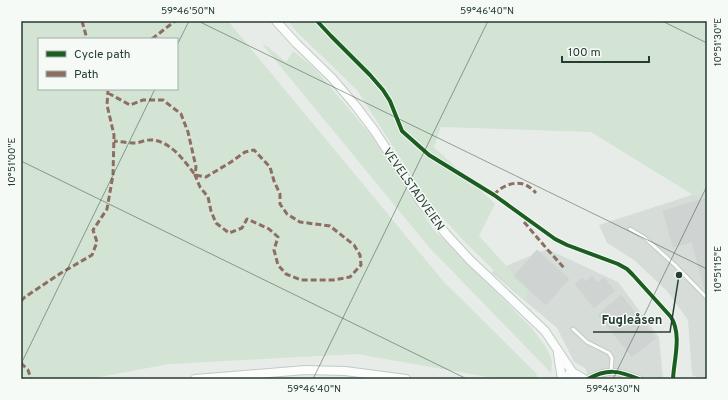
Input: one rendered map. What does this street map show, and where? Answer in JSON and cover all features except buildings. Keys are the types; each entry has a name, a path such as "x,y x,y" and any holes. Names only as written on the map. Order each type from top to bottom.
{"main road":[{"name":"VEVELSTADVEIEN","path":"276,21 332,78 355,105 374,130 421,202 446,234 470,260 541,327 549,336 573,373"},
{"name":"VEVELSTADVEIEN","path":"558,351 562,379"},
{"path":"195,379 305,370 345,371 406,379"},
{"name":"VEVELSTADVEIEN","path":"562,379 573,373 579,374 584,379"}],"street":[{"path":"588,379 601,373 611,371 620,372 639,379"}],"lane":[{"path":"630,229 645,238 675,265 707,298"},
{"path":"573,329 587,342 609,353 612,358 611,371"}],"shaded area":[{"path":"707,190 707,379 700,379 692,375 688,320 667,291 634,260 607,243 599,225"},
{"path":"547,249 618,282 659,337 663,379 589,379 585,368 574,362 557,328 491,272"}],"green space":[{"path":"21,21 228,21 444,282 536,373 538,379 499,379 357,354 169,364 89,379 21,379"},
{"path":"288,21 707,21 707,194 698,198 591,132 441,127 434,147 495,204 479,236 528,290 525,301 465,242 429,203 357,90 298,33"},
{"path":"262,44 286,62 293,51 314,68 371,135 433,229 531,327 547,349 552,361 551,373 428,246"}],"marked path":[{"path":"82,21 87,38"},
{"path":"153,38 175,21"},
{"path":"21,301 61,273 92,255 97,242 93,230 107,209 113,175 114,135 107,105 108,91"},
{"path":"108,93 130,105 143,100 163,100 181,114 188,132 196,167 195,175 200,187 208,197 211,211 216,223 229,233 242,228 247,219 269,229 278,237 274,250 278,265 286,274 301,280 333,280 350,277 361,265 360,255 354,245 330,226 300,222 287,214 280,204 280,194 270,167 254,150 245,152 206,177 195,175 176,152 163,143 149,140 137,143 114,141"},
{"path":"494,195 500,189 517,183 526,185 536,193"},
{"path":"524,222 565,269"},
{"path":"21,363 28,370 31,379"}],"cycle path":[{"path":"317,21 383,90 390,101 402,131 429,155 494,195 555,239 618,264 627,269 633,275 671,317 674,324 677,339 673,379"},
{"path":"588,379 608,372 625,374 639,379"}],"place":[{"name":"Fugleåsen","path":"679,275"}]}
